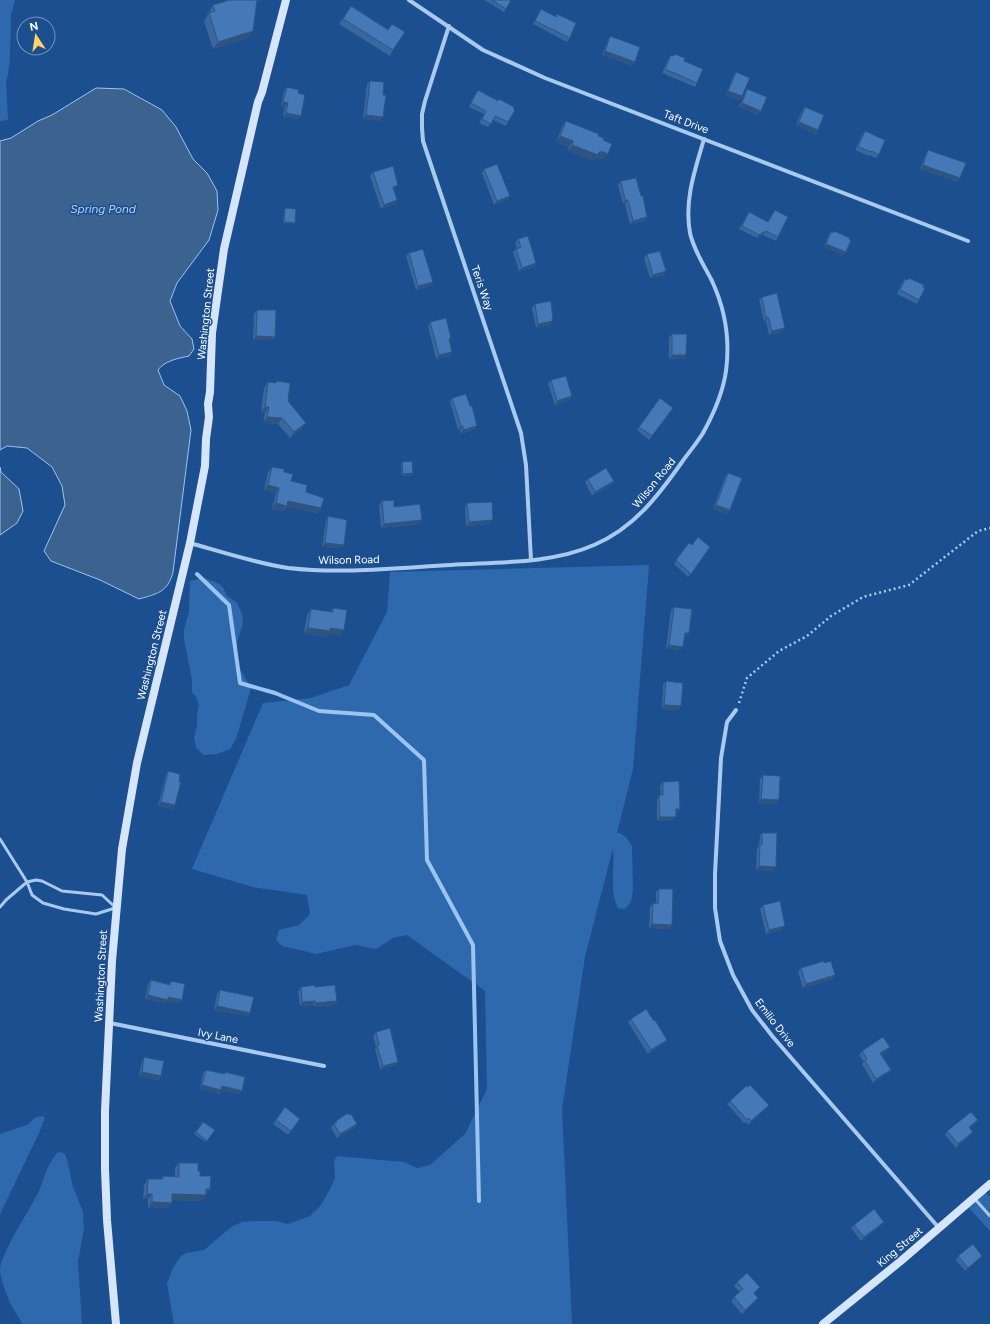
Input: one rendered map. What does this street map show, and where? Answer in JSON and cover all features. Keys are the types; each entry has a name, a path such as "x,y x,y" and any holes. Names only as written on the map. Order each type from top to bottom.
{"main road":[{"name":"Washington Street","path":"116,1324 107,1220 105,1111 116,908 122,849 137,762 190,543 205,466 209,417 208,404 210,392 212,333 224,249 258,102 262,92 286,0"},
{"name":"King Street","path":"823,1324 855,1299 990,1184"}],"street":[{"name":"Taft Drive","path":"409,0 483,50 545,78 968,241"},
{"name":"Teris Way","path":"449,26 425,101 422,114 422,128 424,141 521,433 526,466 531,560"},
{"name":"Wilson Road","path":"190,543 287,567 306,569 362,570 531,560 566,555 581,551 609,538 635,519 662,489 702,435 722,389 726,372 726,337 724,318 712,282 696,250 690,234 690,187 704,139"},
{"name":"Emilio Drive","path":"736,710 728,722 721,758 715,874 715,908 720,941 733,975 752,1010 773,1037 939,1228"},
{"name":"Ivy Lane","path":"110,1023 324,1066"}],"lane":[{"path":"0,840 27,882 32,895 43,903 80,912 96,914 116,908"},
{"path":"0,907 27,882 36,880 42,881 62,891 102,896 116,908"},
{"path":"974,1198 990,1216"}],"path":[{"path":"736,710 747,678 779,651 806,636 831,616 863,597 909,585 978,531 990,528"}],"shaded area":[{"path":"0,0 15,0 11,15 10,59 6,81 8,120 0,121"},
{"path":"649,565 633,769 617,833 620,833 626,837 632,846 633,890 631,902 625,909 618,908 615,901 613,886 613,848 585,957 562,1109 572,1324 174,1324 167,1284 173,1268 181,1256 186,1253 204,1250 231,1227 242,1222 276,1221 288,1224 310,1216 321,1205 335,1178 334,1161 337,1156 404,1162 417,1168 430,1165 465,1134 487,1089 485,991 407,935 393,938 376,949 355,945 316,954 282,946 276,940 279,930 299,925 310,914 307,895 253,887 192,869 263,703 311,698 349,685 387,612 390,572"},
{"path":"204,578 221,585 226,595 237,603 242,614 243,623 237,643 237,664 251,688 236,739 230,749 217,754 204,755 196,748 194,738 199,705 195,695 192,693 192,680 184,639 184,630 189,612 190,581"},
{"path":"40,1116 45,1117 40,1131 1,1212 0,1217 0,1134 29,1124 34,1118"},
{"path":"58,1152 64,1153 67,1159 73,1187 83,1212 84,1228 78,1262 82,1324 22,1324 11,1305 4,1288 0,1270 1,1263 10,1243 38,1193 48,1167"},
{"path":"983,1190 990,1197 990,1231 966,1205"}],"water":[{"name":"Spring Pond","path":"96,88 124,89 162,110 176,127 193,159 207,173 217,191 218,210 209,240 177,283 170,301 180,326 192,339 194,349 189,356 168,362 158,370 164,385 180,396 187,411 191,430 173,572 171,579 165,588 156,594 139,599 100,580 51,561 44,551 65,505 62,486 52,467 27,448 7,446 0,450 0,141 11,138"},
{"path":"0,467 1,472 19,489 23,511 17,523 0,535"}],"building":[{"path":"230,0 257,0 253,31 218,42 209,13 215,11 213,5"},
{"path":"492,0 511,0 506,9"},
{"path":"351,6 388,30 392,24 405,32 393,50 343,19"},
{"path":"541,9 556,17 557,14 576,23 570,38 535,21"},
{"path":"610,36 640,47 635,62 605,51"},
{"path":"675,54 685,58 684,61 703,69 697,83 665,69 671,55 674,56"},
{"path":"736,72 750,78 742,96 728,91"},
{"path":"370,81 384,82 383,95 386,95 383,117 366,115"},
{"path":"287,87 299,90 298,93 305,95 301,116 286,113 288,103 283,102"},
{"path":"747,89 767,97 761,111 742,103"},
{"path":"478,90 498,101 499,99 514,107 513,108 515,110 508,122 495,116 491,124 482,119 486,111 471,103"},
{"path":"805,107 824,115 818,130 799,122"},
{"path":"566,121 599,134 598,136 604,138 603,140 612,144 608,154 601,151 598,155 572,145 573,141 560,136"},
{"path":"865,131 885,140 879,155 872,151 871,152 858,147"},
{"path":"928,150 966,163 960,178 923,165"},
{"path":"497,164 510,196 497,201 484,169"},
{"path":"393,166 398,185 393,187 397,200 384,205 373,172"},
{"path":"636,178 641,196 643,196 647,217 633,221 628,200 625,200 621,181"},
{"path":"285,208 296,209 295,223 284,222"},
{"path":"775,210 788,217 778,237 766,231 759,235 742,226 749,212 768,222"},
{"path":"834,231 850,238 849,239 851,240 846,252 826,244 831,232 833,233"},
{"path":"528,236 536,263 522,268 516,249 521,247 518,239"},
{"path":"423,249 433,282 418,286 409,253"},
{"path":"660,251 666,271 653,275 647,254"},
{"path":"909,278 924,285 923,287 925,288 919,300 900,290 905,279 908,280"},
{"path":"777,293 785,328 772,331 768,317 766,318 762,297"},
{"path":"551,301 553,321 538,324 535,304"},
{"path":"257,310 276,310 275,337 256,336"},
{"path":"446,318 451,338 449,339 452,352 439,355 430,322"},
{"path":"672,334 687,334 686,355 672,355"},
{"path":"566,376 572,396 557,401 551,380"},
{"path":"277,381 290,383 288,401 306,423 294,432 282,418 267,417 269,407 265,407 268,382 276,383"},
{"path":"466,394 470,406 472,406 477,426 463,430 463,426 461,426 452,398"},
{"path":"660,398 673,408 652,436 639,427"},
{"path":"412,461 413,473 403,474 402,462"},
{"path":"272,467 284,469 284,472 293,474 291,481 307,485 306,492 324,498 321,508 288,501 287,506 276,503 279,488 268,485"},
{"path":"606,468 614,481 595,492 588,479"},
{"path":"728,473 742,478 730,510 716,505"},
{"path":"394,500 394,507 420,504 422,520 384,524 382,501"},
{"path":"492,502 493,520 469,522 467,503"},
{"path":"328,516 347,520 344,545 325,543"},
{"path":"698,537 710,547 691,574 676,560 689,543 692,545"},
{"path":"674,607 692,609 689,633 685,633 683,647 669,645"},
{"path":"333,608 347,610 344,630 330,628 330,631 308,628 311,609 333,612"},
{"path":"666,681 683,683 681,706 664,705"},
{"path":"168,771 180,774 179,782 181,782 175,805 161,802"},
{"path":"763,775 780,776 779,800 761,799"},
{"path":"679,781 680,809 676,809 676,817 660,817 659,795 663,795 663,782"},
{"path":"762,833 777,833 776,867 759,866"},
{"path":"659,889 673,889 672,925 652,924 653,903 658,904"},
{"path":"780,901 785,926 769,930 763,905"},
{"path":"824,961 824,963 831,961 835,975 806,984 801,968"},
{"path":"151,980 170,985 171,981 185,984 182,1000 168,997 168,1000 148,995"},
{"path":"315,985 315,987 335,985 337,1001 316,1003 315,1001 302,1002 301,987"},
{"path":"220,990 254,997 250,1013 217,1006"},
{"path":"646,1009 654,1021 655,1020 667,1040 651,1050 631,1019"},
{"path":"390,1028 398,1062 383,1066 377,1046 379,1045 376,1032"},
{"path":"883,1037 890,1047 880,1053 891,1070 876,1079 865,1061 867,1059 862,1051"},
{"path":"144,1057 164,1061 161,1076 142,1072"},
{"path":"206,1070 225,1074 225,1072 245,1077 242,1091 222,1086 221,1090 202,1085"},
{"path":"750,1085 769,1105 751,1121 749,1118 747,1120 730,1101 746,1086 748,1087"},
{"path":"285,1107 300,1119 291,1131 276,1120"},
{"path":"971,1112 978,1120 969,1127 973,1132 958,1144 947,1131"},
{"path":"348,1113 349,1115 351,1114 357,1124 340,1134 334,1124"},
{"path":"203,1122 215,1130 207,1141 196,1132"},
{"path":"179,1163 198,1163 198,1171 200,1171 200,1176 211,1176 210,1189 206,1189 206,1195 172,1194 172,1203 152,1202 152,1194 147,1194 148,1179 163,1179 163,1176 179,1177"},
{"path":"874,1209 884,1222 864,1237 854,1225"},
{"path":"973,1244 982,1256 968,1268 958,1256"},
{"path":"747,1273 760,1287 754,1293 758,1298 745,1310 734,1297 743,1289 737,1282"}],"waterway":[{"path":"197,574 229,605 240,683 275,693 319,711 374,715 424,760 427,860 473,945 479,1201"}]}
